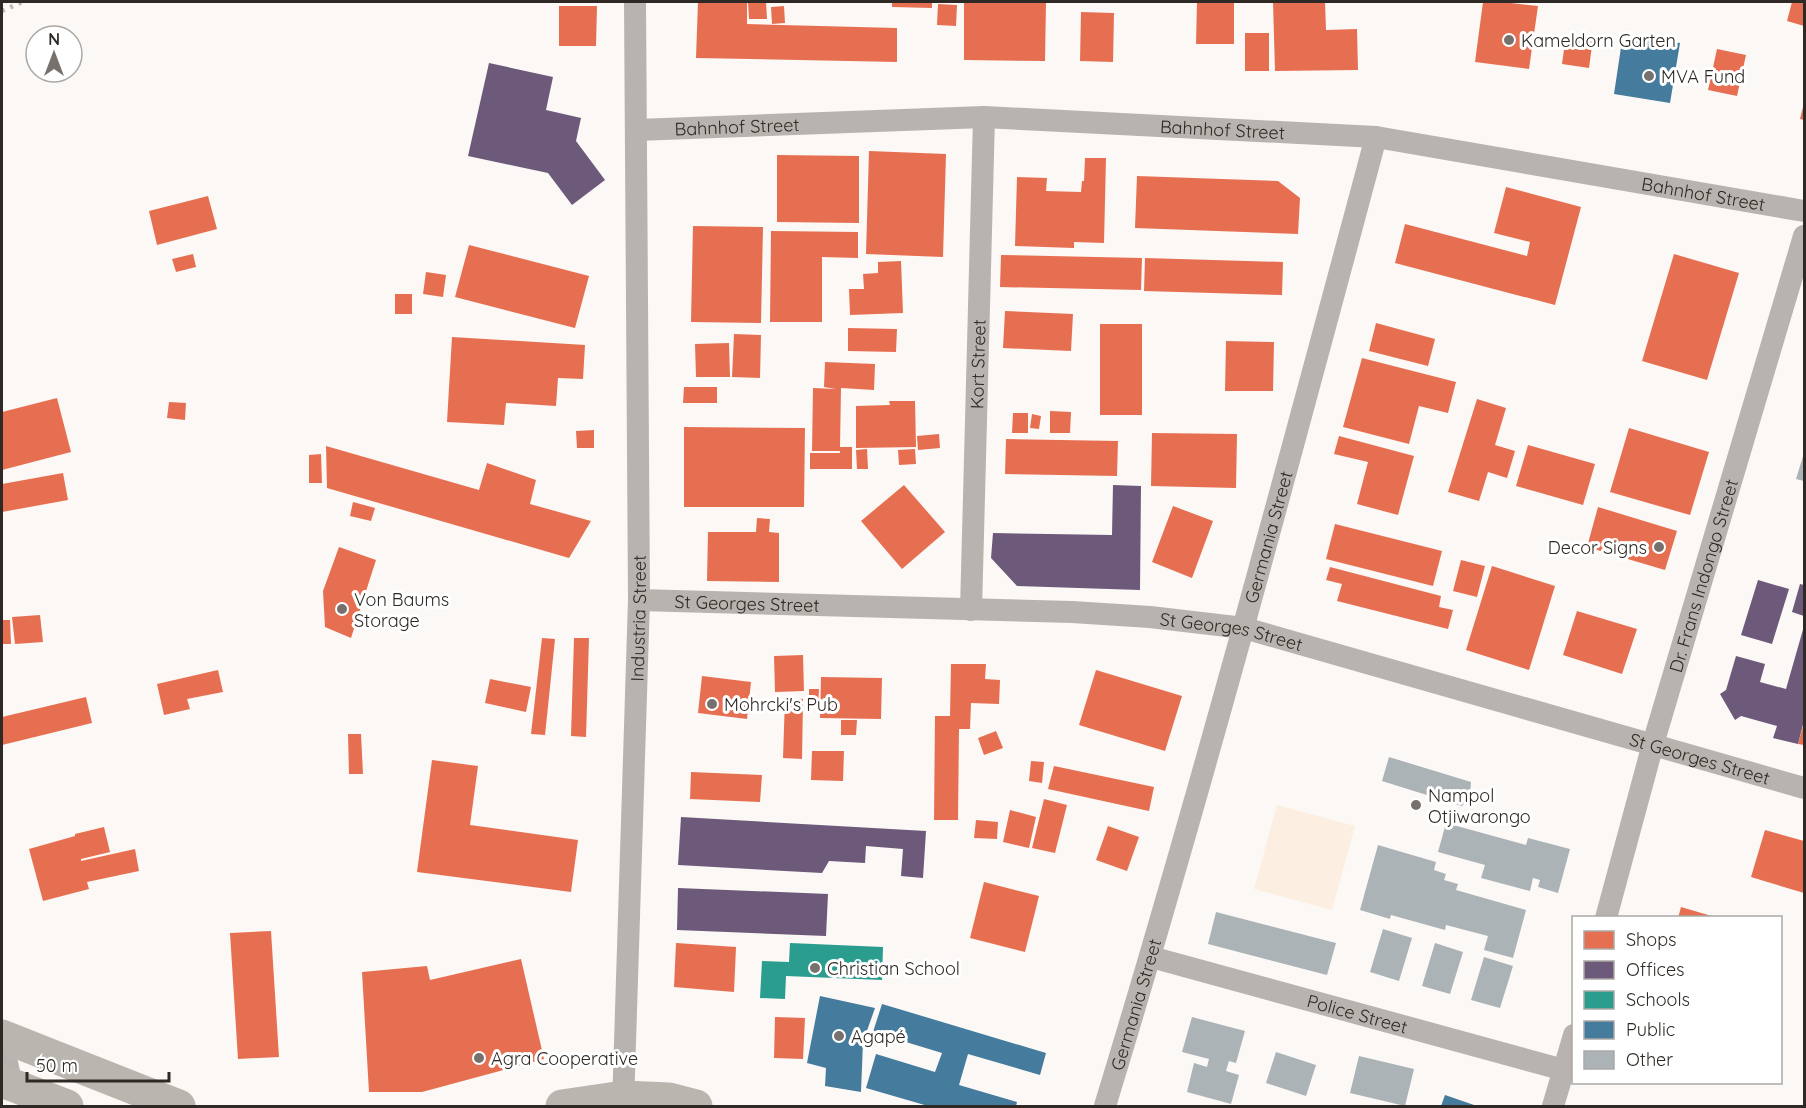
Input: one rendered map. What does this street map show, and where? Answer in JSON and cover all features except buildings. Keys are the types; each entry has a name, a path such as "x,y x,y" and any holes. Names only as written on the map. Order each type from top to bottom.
{"main road":[{"path":"2,1036 179,1107"},
{"path":"7,1083 66,1107"},
{"path":"562,1107 669,1099 696,1107"}],"street":[{"name":"Industria Street","path":"623,1102 639,600 635,2"},
{"name":"Bahnhof Street","path":"637,130 984,117 1377,137 1804,211"},
{"name":"Kort Street","path":"971,610 984,117"},
{"name":"Germania Street","path":"1106,1107 1244,628 1377,137"},
{"name":"Dr. Frans Indongo Street","path":"1607,916 1653,744 1804,236"},
{"name":"St Georges Street","path":"639,600 1072,612 1150,617 1244,628 1804,788"},
{"name":"Police Street","path":"1151,957 1564,1070"},
{"path":"2,1041 7,1083"},
{"path":"1553,1107 1572,1042"}],"shaded area":[{"path":"1277,805 1355,826 1332,910 1254,889"}],"railway":[{"path":"2,11 22,2"}],"place":[{"name":"Kameldorn Garten","path":"1509,40"},
{"name":"MVA Fund","path":"1649,76"},
{"name":"Decor Signs","path":"1659,547"},
{"name":"Von Baums Storage","path":"342,609"},
{"name":"Mohrcki's Pub","path":"712,704"},
{"name":"Nampol Otjiwarongo","path":"1416,805"},
{"name":"Christian School","path":"815,968"},
{"name":"Agapé","path":"839,1036"},
{"name":"Agra Cooperative","path":"479,1058"}]}
